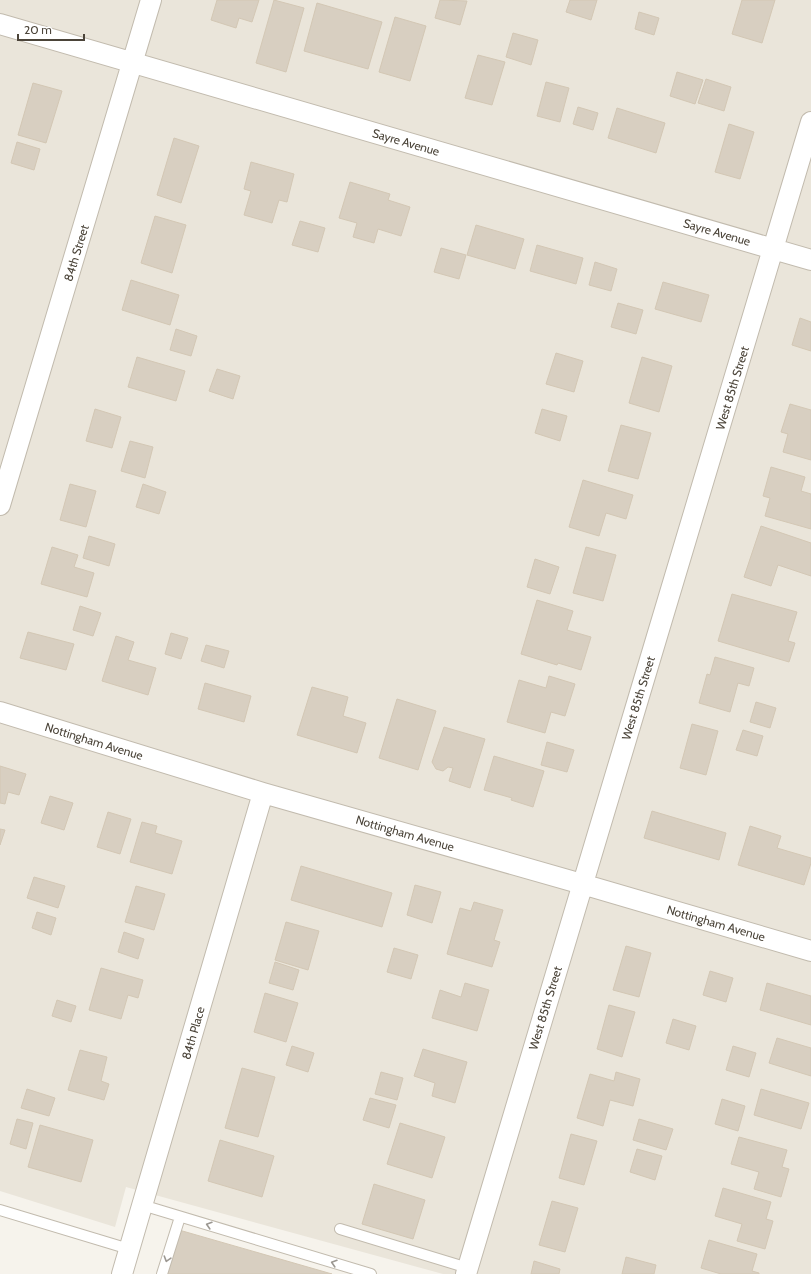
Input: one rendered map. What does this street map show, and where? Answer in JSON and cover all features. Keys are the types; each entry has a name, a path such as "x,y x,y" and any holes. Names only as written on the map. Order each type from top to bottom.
{"street":[{"name":"84th Street","path":"0,505 152,0"},
{"name":"Sayre Avenue","path":"0,24 811,260"},
{"name":"West 85th Street","path":"467,1271 811,122"},
{"name":"Nottingham Avenue","path":"0,712 263,793 811,951"},
{"name":"84th Place","path":"122,1274 263,793"}],"lane":[{"path":"142,1205 371,1274"},
{"path":"0,1210 129,1249"},
{"path":"162,1274 180,1217"},
{"path":"340,1229 467,1271"}],"shaded area":[{"path":"0,0 811,0 811,1274 443,1274 126,1187 115,1227 0,1191"}],"building":[{"path":"217,0 259,0 252,22 239,18 236,28 211,20"},
{"path":"274,0 304,8 286,72 256,63"},
{"path":"440,0 467,1 460,25 435,18"},
{"path":"570,0 597,0 591,20 566,12"},
{"path":"742,0 775,0 762,43 732,34"},
{"path":"317,3 382,22 368,69 304,51"},
{"path":"639,12 659,18 654,35 635,29"},
{"path":"395,17 426,26 410,81 379,72"},
{"path":"513,33 538,40 531,65 506,57"},
{"path":"478,55 505,62 492,105 465,98"},
{"path":"677,72 703,80 695,104 670,96"},
{"path":"706,79 731,87 724,111 698,103"},
{"path":"546,82 569,88 560,122 537,116"},
{"path":"33,83 62,91 46,143 18,135"},
{"path":"578,107 598,113 593,130 573,124"},
{"path":"617,108 665,123 656,153 608,138"},
{"path":"729,124 754,132 740,179 715,172"},
{"path":"174,138 199,146 181,203 157,195"},
{"path":"17,142 40,149 34,170 11,163"},
{"path":"251,162 294,174 287,202 279,200 272,223 244,215 251,191 244,189"},
{"path":"350,182 390,194 388,200 410,207 401,236 378,229 374,243 353,237 357,223 339,218"},
{"path":"155,216 186,225 172,273 141,263"},
{"path":"300,221 325,228 318,252 292,245"},
{"path":"476,225 524,239 515,269 467,255"},
{"path":"537,245 583,258 576,284 530,271"},
{"path":"441,248 466,255 459,279 434,272"},
{"path":"595,262 617,269 611,291 589,285"},
{"path":"131,280 179,295 170,325 122,310"},
{"path":"663,282 709,295 701,322 655,309"},
{"path":"618,303 643,310 636,334 611,327"},
{"path":"800,318 811,322 811,351 792,345"},
{"path":"176,329 197,336 191,356 170,350"},
{"path":"556,353 583,361 574,392 546,384"},
{"path":"137,357 185,371 176,401 128,387"},
{"path":"642,357 672,366 659,412 629,403"},
{"path":"217,369 240,376 233,399 209,391"},
{"path":"790,404 811,410 811,460 783,452 788,434 781,432"},
{"path":"95,409 121,417 112,448 86,441"},
{"path":"542,409 567,416 560,441 535,433"},
{"path":"621,425 651,433 638,479 608,471"},
{"path":"130,441 153,447 145,478 121,471"},
{"path":"771,467 805,477 801,491 811,494 811,529 765,516 770,498 763,496"},
{"path":"583,480 633,495 626,519 606,513 599,536 569,527"},
{"path":"70,484 96,491 86,527 60,520"},
{"path":"143,484 166,492 159,514 136,507"},
{"path":"761,526 811,543 811,576 778,565 771,586 744,577"},
{"path":"89,536 115,544 109,566 83,558"},
{"path":"52,547 78,555 74,567 94,573 87,597 41,584"},
{"path":"586,547 616,555 603,601 573,593"},
{"path":"535,559 559,567 550,594 527,587"},
{"path":"732,594 797,612 788,641 795,643 789,662 718,641"},
{"path":"537,600 573,611 567,630 591,637 581,670 558,663 557,665 521,654"},
{"path":"80,606 101,613 93,636 73,630"},
{"path":"28,632 74,644 66,670 20,658"},
{"path":"171,633 188,638 181,659 165,654"},
{"path":"116,636 134,642 128,660 156,668 148,695 102,681"},
{"path":"206,645 229,651 224,668 201,661"},
{"path":"715,657 754,668 749,686 738,683 730,712 699,703 707,674 710,675"},
{"path":"549,676 575,684 565,716 551,712 545,733 507,722 519,680 546,688"},
{"path":"205,683 251,696 244,722 198,709"},
{"path":"312,687 348,697 343,716 366,723 357,753 297,735"},
{"path":"397,699 436,711 418,770 379,758"},
{"path":"756,702 776,708 770,728 750,722"},
{"path":"692,724 718,731 706,775 680,768"},
{"path":"444,727 485,739 470,788 449,781 453,768 448,767 443,771 436,769 432,762"},
{"path":"743,730 763,736 757,756 736,750"},
{"path":"547,742 574,750 567,772 541,765"},
{"path":"494,756 544,771 533,807 511,800 512,798 484,790"},
{"path":"0,766 26,774 19,795 8,792 5,804 0,803"},
{"path":"50,796 73,803 64,830 41,823"},
{"path":"652,811 726,833 719,860 644,838"},
{"path":"108,812 131,819 120,854 97,847"},
{"path":"142,822 157,826 155,833 182,841 172,874 130,862"},
{"path":"750,826 781,836 777,848 811,858 811,863 804,885 738,865"},
{"path":"0,829 5,830 0,845"},
{"path":"301,866 392,893 382,927 291,900"},
{"path":"34,877 65,886 58,908 27,898"},
{"path":"415,885 441,892 432,923 407,915"},
{"path":"136,886 165,894 154,930 125,922"},
{"path":"474,902 503,910 494,940 500,942 492,967 447,954 460,908 471,911"},
{"path":"37,912 56,918 51,935 32,928"},
{"path":"286,922 319,931 308,970 275,960"},
{"path":"124,932 144,939 138,959 118,952"},
{"path":"626,946 651,953 639,997 613,990"},
{"path":"394,948 418,955 411,979 387,972"},
{"path":"275,962 299,970 293,990 269,983"},
{"path":"101,968 143,980 138,998 128,995 121,1019 89,1010"},
{"path":"710,971 733,978 726,1002 703,995"},
{"path":"465,983 489,990 477,1031 432,1018 440,990 461,997"},
{"path":"767,983 811,996 811,1025 760,1010"},
{"path":"265,993 298,1003 286,1042 254,1032"},
{"path":"57,1000 76,1006 71,1022 52,1016"},
{"path":"609,1005 635,1012 622,1057 597,1049"},
{"path":"673,1019 696,1026 689,1050 666,1043"},
{"path":"777,1038 811,1048 811,1076 769,1063"},
{"path":"292,1046 314,1053 308,1072 286,1065"},
{"path":"733,1046 756,1053 749,1077 726,1070"},
{"path":"423,1049 467,1062 455,1103 432,1096 435,1083 414,1076"},
{"path":"80,1050 107,1057 101,1081 109,1084 104,1100 68,1090"},
{"path":"242,1068 275,1077 258,1137 225,1128"},
{"path":"381,1072 403,1078 397,1100 375,1094"},
{"path":"616,1072 640,1079 633,1106 610,1100 603,1126 577,1118 590,1074 614,1081"},
{"path":"27,1089 55,1098 49,1116 21,1108"},
{"path":"761,1089 809,1103 801,1129 754,1115"},
{"path":"370,1098 396,1105 389,1128 363,1120"},
{"path":"722,1099 745,1106 738,1131 715,1124"},
{"path":"17,1119 33,1123 26,1149 10,1144"},
{"path":"639,1119 673,1129 666,1150 633,1140"},
{"path":"400,1123 445,1137 432,1178 387,1164"},
{"path":"40,1125 93,1140 81,1182 28,1167"},
{"path":"571,1134 597,1141 584,1185 559,1178"},
{"path":"739,1137 787,1150 782,1167 789,1169 781,1197 754,1189 759,1172 731,1164"},
{"path":"220,1140 274,1156 262,1197 208,1181"},
{"path":"637,1149 662,1156 655,1180 630,1172"},
{"path":"374,1184 425,1200 413,1239 362,1224"},
{"path":"723,1188 771,1202 766,1219 773,1221 765,1249 737,1241 742,1224 715,1216"},
{"path":"552,1201 578,1208 565,1252 539,1245"},
{"path":"179,1230 332,1274 166,1274"},
{"path":"709,1240 757,1254 752,1271 759,1274 721,1274 701,1268"},
{"path":"626,1257 656,1265 654,1274 622,1274"},
{"path":"534,1261 560,1269 559,1274 531,1274"}]}
